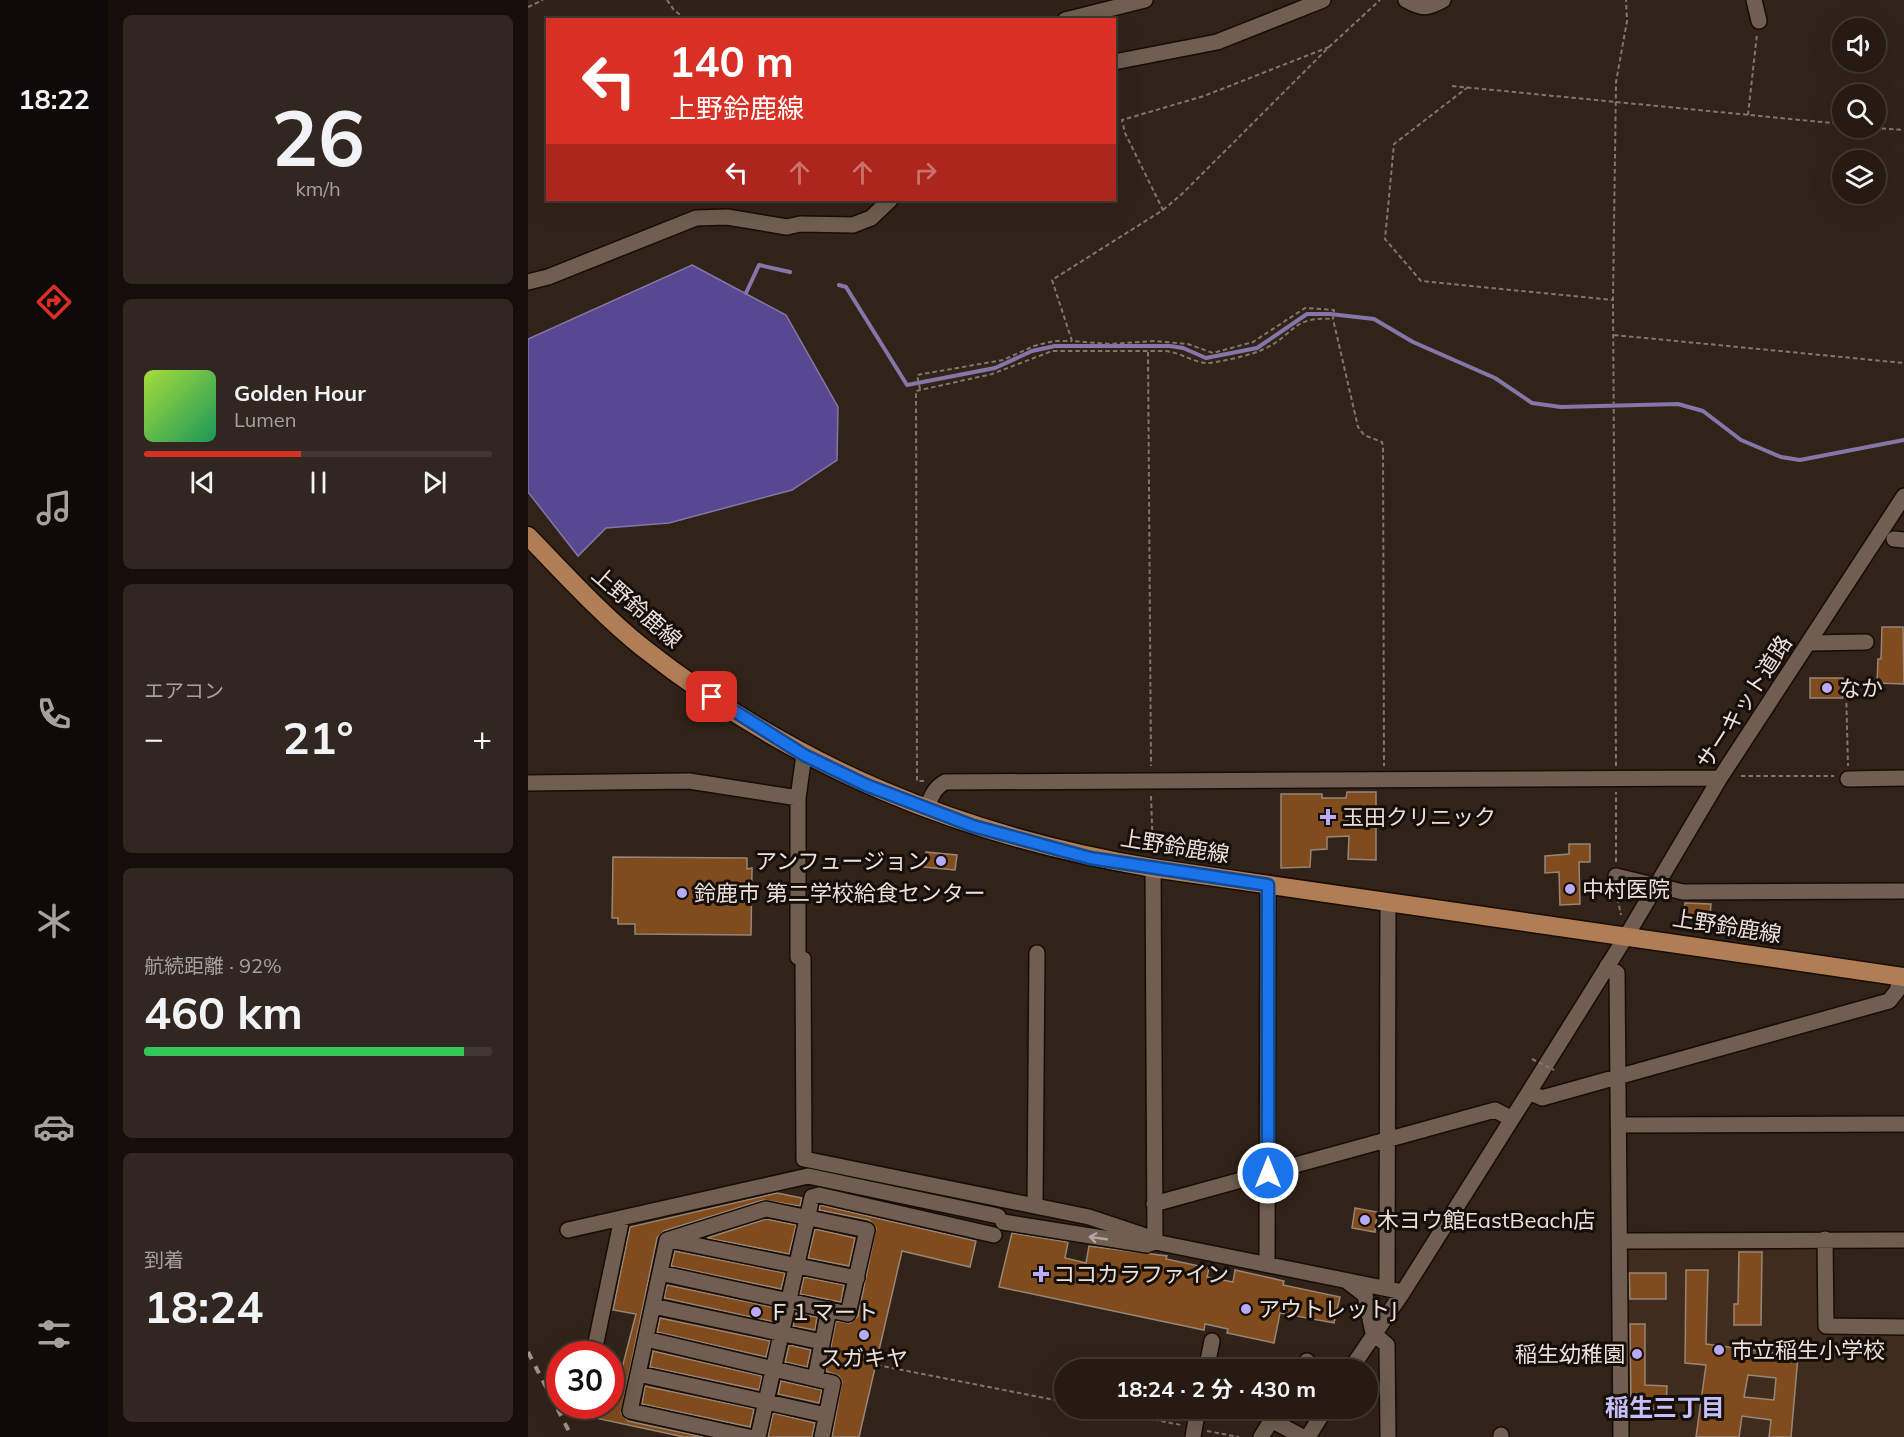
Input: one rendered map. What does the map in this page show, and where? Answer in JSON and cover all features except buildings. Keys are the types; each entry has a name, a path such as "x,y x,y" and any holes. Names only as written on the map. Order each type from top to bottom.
{"main road":[{"name":"上野鈴鹿線","path":"528,536 593,603 641,646 693,686 804,755 866,785 973,826 1090,858 1902,977"}],"street":[{"path":"1073,18 1145,0"},
{"path":"1116,62 1217,42 1323,0"},
{"path":"1406,0 1428,9 1443,0"},
{"path":"1754,0 1759,21"},
{"path":"528,282 548,277 696,218 727,217 787,227 800,224 857,224 872,218 889,201"},
{"name":"サーキット道路","path":"1357,1359 1403,1292 1529,1092 1720,778 1904,496"},
{"path":"1809,643 1866,642"},
{"path":"804,755 798,798 798,957 803,959 804,1160 1089,1217 1143,1235 1155,1242 1403,1292"},
{"path":"1848,777 1904,778"},
{"path":"927,810 930,798 945,782 1720,778"},
{"path":"528,783 689,781 798,798"},
{"path":"1153,868 1155,1242"},
{"path":"1616,876 1683,892 1904,891"},
{"path":"1268,885 1268,1263"},
{"path":"1387,1288 1388,902"},
{"path":"1035,1206 1037,953"},
{"path":"1607,966 1617,973 1621,1437"},
{"path":"1529,1092 1542,1098 1889,1001 1897,991 1902,977"},
{"path":"1154,1204 1495,1110 1512,1119"},
{"path":"1619,1125 1904,1124"},
{"path":"568,1230 808,1176 1000,1217 1148,1245 1155,1242"},
{"path":"758,1437 812,1197 819,1195 994,1235"},
{"path":"660,1273 848,1314 867,1230 766,1209 667,1240"},
{"path":"1000,1217 1036,1221 1053,1216 1056,1211"},
{"path":"596,1341 622,1218"},
{"path":"1825,1239 1826,1326 1904,1327"},
{"path":"667,1240 856,1278"},
{"path":"667,1240 630,1411 749,1437"},
{"path":"1621,1241 1904,1240"},
{"path":"1343,1279 1365,1295 1373,1334 1388,1345 1388,1437"},
{"path":"653,1306 822,1342"},
{"path":"815,1379 829,1309"},
{"path":"646,1340 834,1383 822,1437"},
{"path":"1208,1359 1212,1341"},
{"path":"638,1374 826,1416"},
{"path":"1261,1437 1272,1419"},
{"path":"1281,1419 1303,1437"},
{"path":"1308,1437 1319,1419"}],"path":[{"path":"528,7 543,0"},
{"path":"667,0 674,10 684,18"},
{"path":"1072,341 1052,280 1163,210 1183,193 1329,47 1380,0"},
{"path":"1626,0 1627,21 1616,82 1613,300 1616,897 1626,935"},
{"path":"1748,115 1759,21"},
{"path":"1163,210 1125,133 1122,120 1204,96 1329,47"},
{"path":"1452,86 1832,123"},
{"path":"1468,87 1394,144 1384,239 1421,281 1613,300"},
{"path":"1886,129 1904,130"},
{"path":"920,389 917,375 1003,360 1034,346 1054,341 1110,344 1154,341 1188,344 1213,353 1253,342 1305,308 1334,310 1333,318 1358,427 1364,435 1382,442 1383,447 1384,779"},
{"path":"937,788 930,782 918,781 916,391 992,374 1052,351 1180,353 1196,361 1209,363 1264,349 1307,319 1333,318"},
{"path":"1614,335 1904,363"},
{"path":"1148,351 1153,868"},
{"path":"1741,776 1848,777 1846,688"},
{"path":"1532,1059 1554,1070"},
{"path":"877,1365 1054,1400"},
{"path":"1139,1419 1194,1433 1239,1437"}],"shaded area":[{"path":"692,265 786,315 838,407 837,460 792,490 669,523 606,528 578,556 528,492 528,339"},
{"path":"1625,1244 1821,1245 1822,1330 1904,1330 1904,1437 1624,1437"}],"waterway":[{"path":"746,293 759,265 790,272"},
{"path":"839,285 846,287 907,385 995,368 1032,351 1055,346 1170,346 1183,348 1206,358 1257,348 1307,314 1330,314 1374,319 1413,342 1495,378 1532,403 1561,407 1678,404 1703,411 1741,440 1781,457 1800,460 1904,440"}],"railway":[{"path":"528,1352 572,1437"}],"place":[{"name":"なか","path":"1827,688"},
{"name":"玉田クリニック","path":"1328,817"},
{"name":"アンフュージョン","path":"941,861"},
{"name":"中村医院","path":"1570,889"},
{"name":"鈴鹿市 第二学校給食センター","path":"682,893"},
{"name":"木ヨウ館EastBeach店","path":"1365,1220"},
{"name":"ココカラファイン","path":"1041,1274"},
{"name":"アウトレットJ","path":"1246,1309"},
{"name":"Ｆ１マート","path":"756,1312"},
{"name":"スガキヤ","path":"864,1335"},
{"name":"市立稲生小学校","path":"1719,1350"},
{"name":"稲生幼稚園","path":"1637,1354"}],"district":[{"name":"稲生三丁目","path":"1665,1408"}],"route":[{"path":"712,697 804,755 866,785 973,826 1090,858 1268,885 1268,1173"}]}
